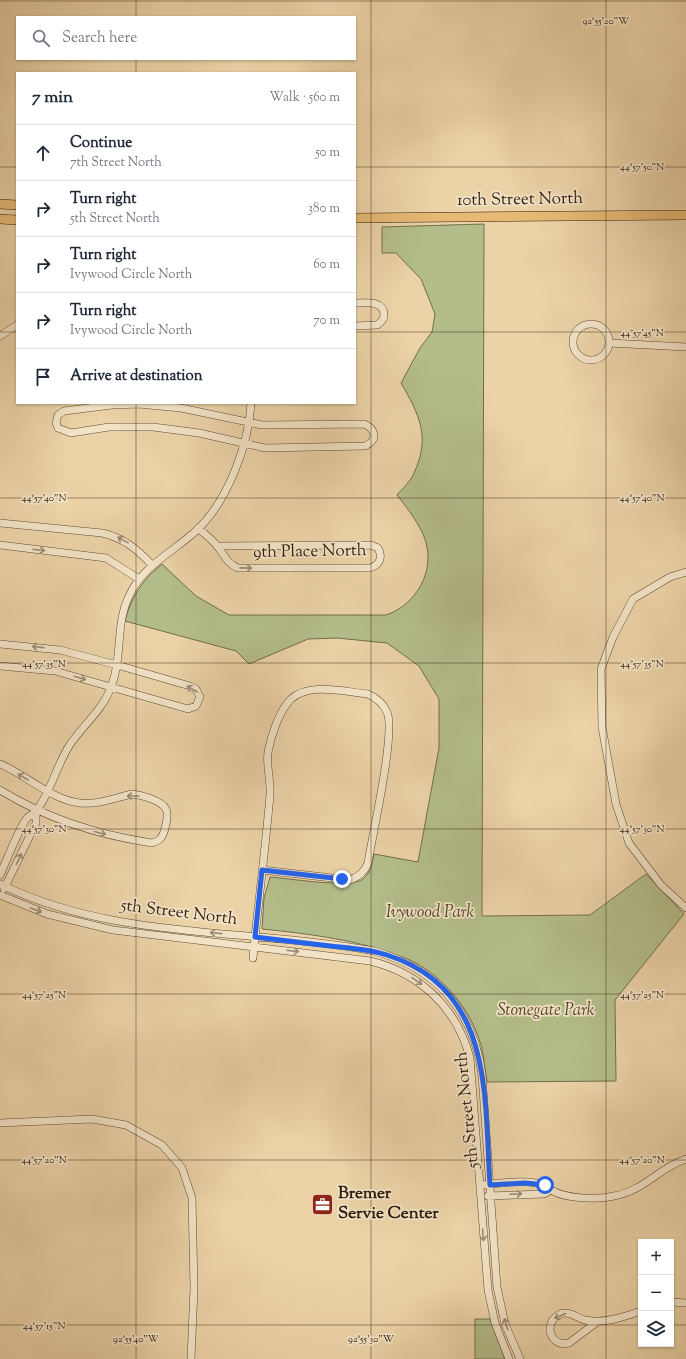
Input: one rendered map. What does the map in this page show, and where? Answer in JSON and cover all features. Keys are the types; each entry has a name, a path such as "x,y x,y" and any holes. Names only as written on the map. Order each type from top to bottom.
{"main road":[{"path":"0,204 16,205"},
{"name":"10th Street North","path":"356,218 686,215"},
{"path":"0,219 16,220"}],"street":[{"path":"356,303 376,304 383,309 385,314 384,318 377,325 356,326"},
{"path":"592,324 602,328 606,332 609,343 608,348 602,356 593,360 582,357 575,348 574,343 577,332 586,325 592,324"},
{"path":"0,336 16,326"},
{"path":"609,343 686,347"},
{"path":"112,404 181,408 248,422 262,424 364,424 370,426 374,432 374,439 371,444 365,446 276,448 244,444 192,432 153,427 109,427 71,433 58,428 56,423 58,415 64,411 112,404"},
{"path":"0,875 27,819 36,811 68,747 104,702 111,687 117,665 120,623 129,596 139,579 152,566 198,528 214,508 229,483 238,463 244,444 251,404"},
{"path":"0,523 114,536 138,550 152,566"},
{"name":"9th Place North","path":"198,528 218,546 222,556 234,566 244,568 370,568 380,563 381,557 378,548 371,545 218,546"},
{"path":"0,545 106,558 139,579"},
{"path":"686,572 670,577 634,599 612,637 601,669 602,727 616,804 629,843 661,885 686,908"},
{"path":"0,644 60,650 190,686 199,693 199,702 196,706 188,709 55,671 0,666"},
{"path":"253,958 255,937 270,792 268,752 272,736 284,709 292,699 305,691 315,689 368,694 381,702 388,714 389,739 368,863 365,871 359,876 350,880 262,870"},
{"path":"0,764 47,790 80,803 90,803 132,794 139,795 161,804 166,809 163,834 157,842 152,843 96,832 36,811 0,790"},
{"path":"0,894 3,885 36,824 36,811"},
{"name":"5th Street North","path":"3,885 52,905 101,918 356,948 386,955 411,965 442,988 465,1018 474,1036 479,1055 482,1075 499,1299 509,1333 520,1359"},
{"name":"5th Street North","path":"0,894 47,914 95,927 128,933 381,963 414,978 438,998 451,1014 461,1032 470,1058 489,1300 498,1334 509,1359"},
{"path":"0,1122 92,1119 126,1126 162,1145 182,1168 192,1198 194,1271 191,1359"},
{"path":"480,1185 534,1183 545,1185 551,1190 584,1198 613,1196 640,1187 671,1166 686,1159"},
{"path":"481,1196 544,1194 551,1190"},
{"path":"674,1302 686,1303"},
{"path":"596,1322 583,1331 575,1340 567,1344 556,1341 550,1332 552,1321 561,1314 569,1314 584,1320 596,1322 623,1317 638,1311"}],"green space":[{"name":"Ivywood Park","path":"484,224 482,916 590,915 646,874 684,914 615,1000 616,1081 487,1082 481,1045 470,1019 453,994 442,982 418,964 388,952 352,942 299,933 262,929 264,898 270,877 333,883 356,882 363,879 368,874 374,854 418,862 439,748 439,699 419,666 387,643 337,638 308,639 249,664 236,651 125,621 134,596 149,576 162,564 196,596 229,615 386,615 397,610 414,595 421,585 425,574 428,563 428,551 420,527 397,495 413,476 422,448 422,437 418,416 401,383 420,348 432,332 435,314 421,279 396,253 382,253 382,227"},
{"path":"475,1319 490,1319 505,1359 475,1359"}],"place":[{"name":"Bremer Servie Center","path":"322,1204"}],"route":[{"path":"342,879 262,870 255,937 374,951 399,959 411,965 433,980 459,1008 474,1036 477,1046 481,1064 490,1185 525,1183 545,1185"}],"park label":[{"name":"Stonegate Park","path":"546,1011"}]}
